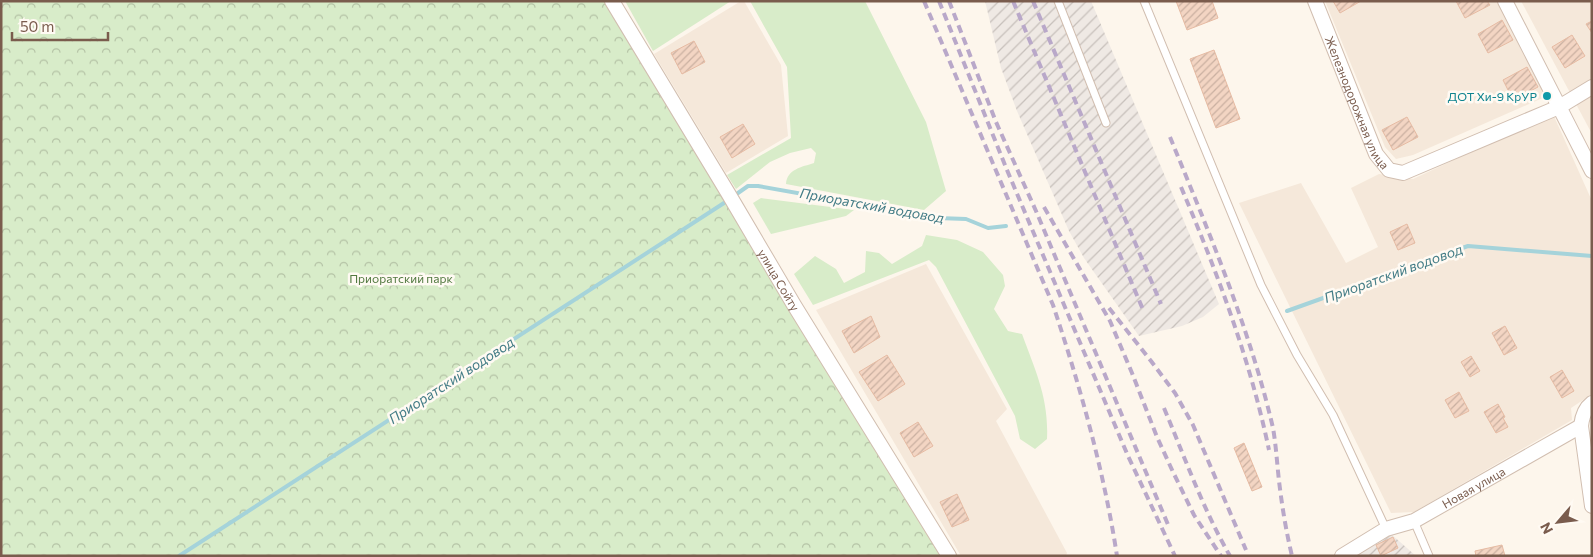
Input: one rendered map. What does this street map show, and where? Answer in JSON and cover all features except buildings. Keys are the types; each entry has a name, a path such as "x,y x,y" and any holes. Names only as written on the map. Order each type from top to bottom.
{"street":[{"name":"улица Сойту","path":"612,1 794,305 949,556"},
{"name":"Железнодорожная улица","path":"1315,1 1376,154 1389,170 1403,173 1559,107 1592,87"},
{"path":"1505,1 1592,171"},
{"path":"1592,403 1583,414 1581,426 1592,506"},
{"name":"Новая улица","path":"1342,556 1386,529 1414,521 1581,426"}],"lane":[{"path":"1058,1 1106,123"},
{"path":"1144,1 1261,285 1297,355 1333,415 1386,529"},
{"path":"1414,521 1429,556"}],"shaded area":[{"path":"741,1 744,1 781,65 788,136 726,173 654,54"},
{"path":"985,1 1091,1 1219,304 1203,317 1182,326 1139,336 1084,258 1069,231 1017,111 1001,68"},
{"path":"1325,1 1497,1 1547,96 1413,155 1396,159 1385,147"},
{"path":"1521,1 1592,1 1592,134"},
{"path":"1553,114 1592,201 1592,394 1571,408 1572,420 1414,512 1391,513 1239,203 1301,183 1346,263 1378,247 1351,188 1379,174 1413,179"},
{"path":"926,264 1007,409 996,421 1067,553 1066,556 961,556 816,310"},
{"path":"1391,534 1416,556 1357,556"}],"green space":[{"name":"Приоратский парк","path":"1,1 604,1 942,556 1,556"},
{"path":"625,1 731,1 653,51"},
{"path":"750,1 865,1 926,122 946,191 924,210 786,184 792,172 800,167 814,163 816,153 811,148 790,153 770,162 736,189 727,175 791,138 787,67"},
{"path":"761,198 854,210 846,216 771,234 753,203"},
{"path":"926,235 957,240 983,252 1003,275 1005,286 994,309 1008,331 1022,334 1036,372 1046,410 1047,439 1035,449 1020,439 1015,416 936,267 929,260 813,305 794,274 815,256 836,269 844,283 865,272 866,251 879,253 892,264 922,246"}],"waterway":[{"name":"Приоратский водовод","path":"738,193 748,186 758,186 938,218 966,219 988,228 1006,226"},
{"name":"Приоратский водовод","path":"179,556 724,203"},
{"name":"Приоратский водовод","path":"1287,311 1468,246 1592,256"}],"railway":[{"path":"924,1 1053,305 1073,366 1090,429 1112,524 1117,556"},
{"path":"939,1 1007,170 1128,456 1175,556"},
{"path":"949,1 996,122 1036,211 1169,527"},
{"path":"1013,1 1144,312"},
{"path":"1033,1 1161,304"},
{"path":"1170,137 1227,280 1264,391 1273,428 1281,500 1292,556"},
{"path":"1181,187 1231,316 1252,382 1269,450"},
{"path":"1044,207 1110,321 1173,472 1194,515 1221,556"},
{"path":"1109,308 1175,393 1193,425 1246,550"},
{"path":"1164,408 1203,502 1230,556"}],"place":[{"name":"ДОТ Хи-9 КрУР","path":"1547,96"}]}
